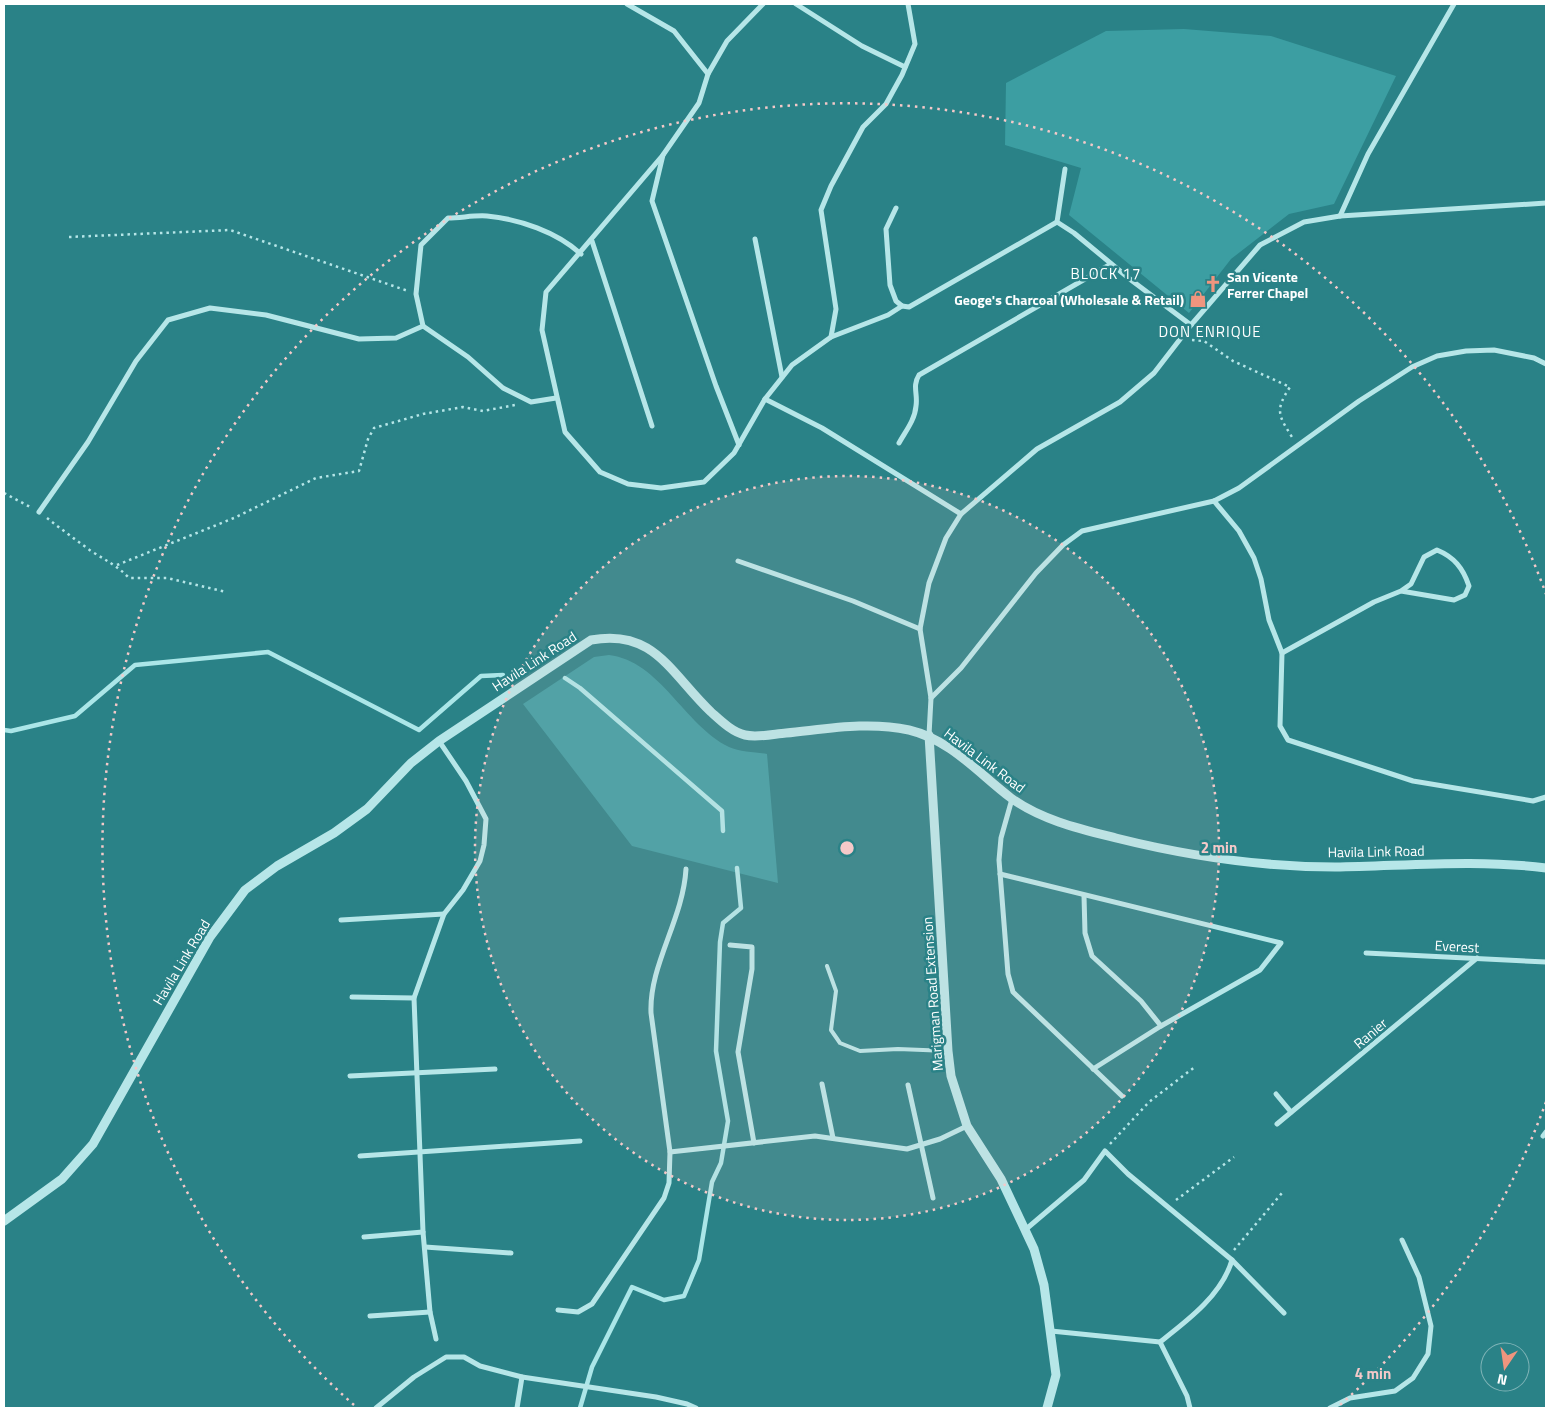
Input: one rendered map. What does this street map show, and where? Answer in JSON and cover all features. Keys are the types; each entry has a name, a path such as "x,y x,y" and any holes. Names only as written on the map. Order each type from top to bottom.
{"street":[{"path":"627,4 674,31 708,74"},
{"path":"763,4 727,41 708,74 699,103 663,155 592,241 546,292 542,330 565,432 600,472 628,484 661,488 704,482 734,453 765,399 792,365 830,337 888,314 902,306"},
{"path":"796,4 862,46 905,67"},
{"path":"830,337 836,309 821,210 830,186 863,127 886,104 915,44 908,4"},
{"path":"1340,216 1368,154 1454,4"},
{"path":"663,155 652,201 716,386 739,445"},
{"path":"1057,222 1065,169"},
{"path":"929,735 931,698 920,629 929,583 946,538 960,514 1037,449 1120,402 1154,373 1191,325 1260,245 1304,222 1340,216 1546,203"},
{"path":"896,208 886,229 890,285 896,301 902,306 909,307 1057,222"},
{"path":"556,398 531,402 503,388 468,357 423,326 416,294 421,245 448,218 487,216 529,225 568,242 580,254"},
{"path":"1057,222 1074,233 1191,325"},
{"path":"755,239 782,377"},
{"path":"592,241 652,426"},
{"path":"898,443 914,417 916,407 914,382 919,375 1111,264"},
{"path":"39,512 88,442 136,361 168,320 210,308 266,315 359,339 396,338 423,326"},
{"path":"931,698 961,668 1036,573 1063,545 1082,531 1214,500 1239,488 1359,401 1412,367 1437,356 1466,351 1494,350 1534,358 1546,364"},
{"path":"765,399 838,438 960,514"},
{"path":"1214,500 1239,531 1254,558 1261,578 1269,620 1282,654 1280,726 1288,740 1413,781 1533,800 1546,797"},
{"path":"1282,654 1374,602 1401,592 1411,584 1424,558 1437,550 1451,556 1461,568 1469,586 1464,595 1454,600 1401,592"},
{"path":"738,561 853,601 920,629"},
{"name":"Havila Link Road","path":"4,1222 62,1179 93,1144 210,937 244,890 277,866 334,833 366,809 411,763 439,741 576,648 591,640 604,637 639,642 653,650 720,720 745,735 859,725 887,726 929,735 965,759 1012,799 1038,814 1070,825 1168,851 1214,859 1334,867 1503,863 1546,868"},
{"name":"Marigman Road Extension","path":"929,735 951,1076 967,1126 1001,1179 1034,1249 1044,1285 1056,1375 1047,1408"},
{"path":"436,1339 430,1312 423,1232 414,998 444,914 480,861 484,845 486,819 466,781 439,741"},
{"path":"1012,799 1001,838 1000,874 1008,974 1013,992 1122,1096"},
{"path":"558,1310 578,1312 592,1304 664,1198 669,1183 670,1152 650,994 680,906 686,869"},
{"path":"1000,874 1280,943 1260,970 1161,1026 1093,1069"},
{"path":"1084,896 1085,934 1092,956 1141,1001 1161,1026"},
{"path":"341,920 444,914"},
{"path":"730,945 752,947 752,969 738,1052 754,1143"},
{"name":"Everest","path":"1366,952 1546,962"},
{"name":"Ranier","path":"1277,1124 1477,958"},
{"path":"352,997 414,998"},
{"path":"350,1076 418,1074 495,1068"},
{"path":"822,1084 833,1138"},
{"path":"908,1085 933,1198"},
{"path":"1276,1094 1291,1112"},
{"path":"670,1152 814,1136 907,1149 921,1146 967,1126"},
{"path":"360,1156 580,1141"},
{"path":"1025,1230 1084,1180 1105,1151 1128,1174 1230,1259 1284,1313"},
{"path":"364,1237 423,1232"},
{"path":"1333,1408 1350,1398 1395,1391 1413,1378 1428,1354 1431,1326 1418,1277 1402,1240"},
{"path":"425,1247 511,1253"},
{"path":"1051,1331 1160,1342 1189,1319 1209,1298 1230,1269 1230,1259"},
{"path":"370,1316 430,1312"},
{"path":"1160,1342 1187,1396 1190,1408"},
{"path":"376,1408 414,1377 446,1357 464,1357 480,1366 522,1377 656,1397 696,1408"},
{"path":"517,1408 522,1377"}],"lane":[{"path":"827,966 836,991 831,1030 840,1043 860,1051 898,1048 948,1051"}],"path":[{"path":"69,237 230,230 416,294"},
{"path":"1180,339 1204,341 1233,361 1290,387 1280,404 1279,417 1298,446"},
{"path":"117,565 234,518 316,478 359,471 368,439 374,428 423,414 463,407 483,411 531,402"},
{"path":"4,493 39,512 74,539 104,559 117,565 129,578 167,578 226,592"},
{"path":"1105,1151 1148,1102 1196,1066"},
{"path":"1167,1207 1234,1156"},
{"path":"1230,1259 1282,1193"}],"green space":[{"path":"1184,29 1271,36 1396,76 1334,204 1289,214 1231,259 1189,313 1069,215 1081,168 1005,145 1006,83 1106,31"},
{"path":"609,655 627,660 643,669 658,681 698,724 713,737 733,749 767,754 778,883 632,846 523,704 594,657"}],"waterway":[{"path":"4,730 11,731 75,716 135,665 268,652 419,730 481,676 503,675"},
{"path":"565,678 580,688 722,811 723,831"},
{"path":"580,1408 592,1367 632,1287 664,1300 684,1296 699,1260 712,1182 721,1163 728,1121 716,1051 720,942 723,923 741,908 737,868"}],"place":[{"name":"San Vicente Ferrer Chapel","path":"1213,284"},
{"name":"Geoge's Charcoal (Wholesale & Retail)","path":"1198,299"}],"district":[{"name":"BLOCK 17","path":"1106,273"},
{"name":"DON ENRIQUE","path":"1210,331"}]}
